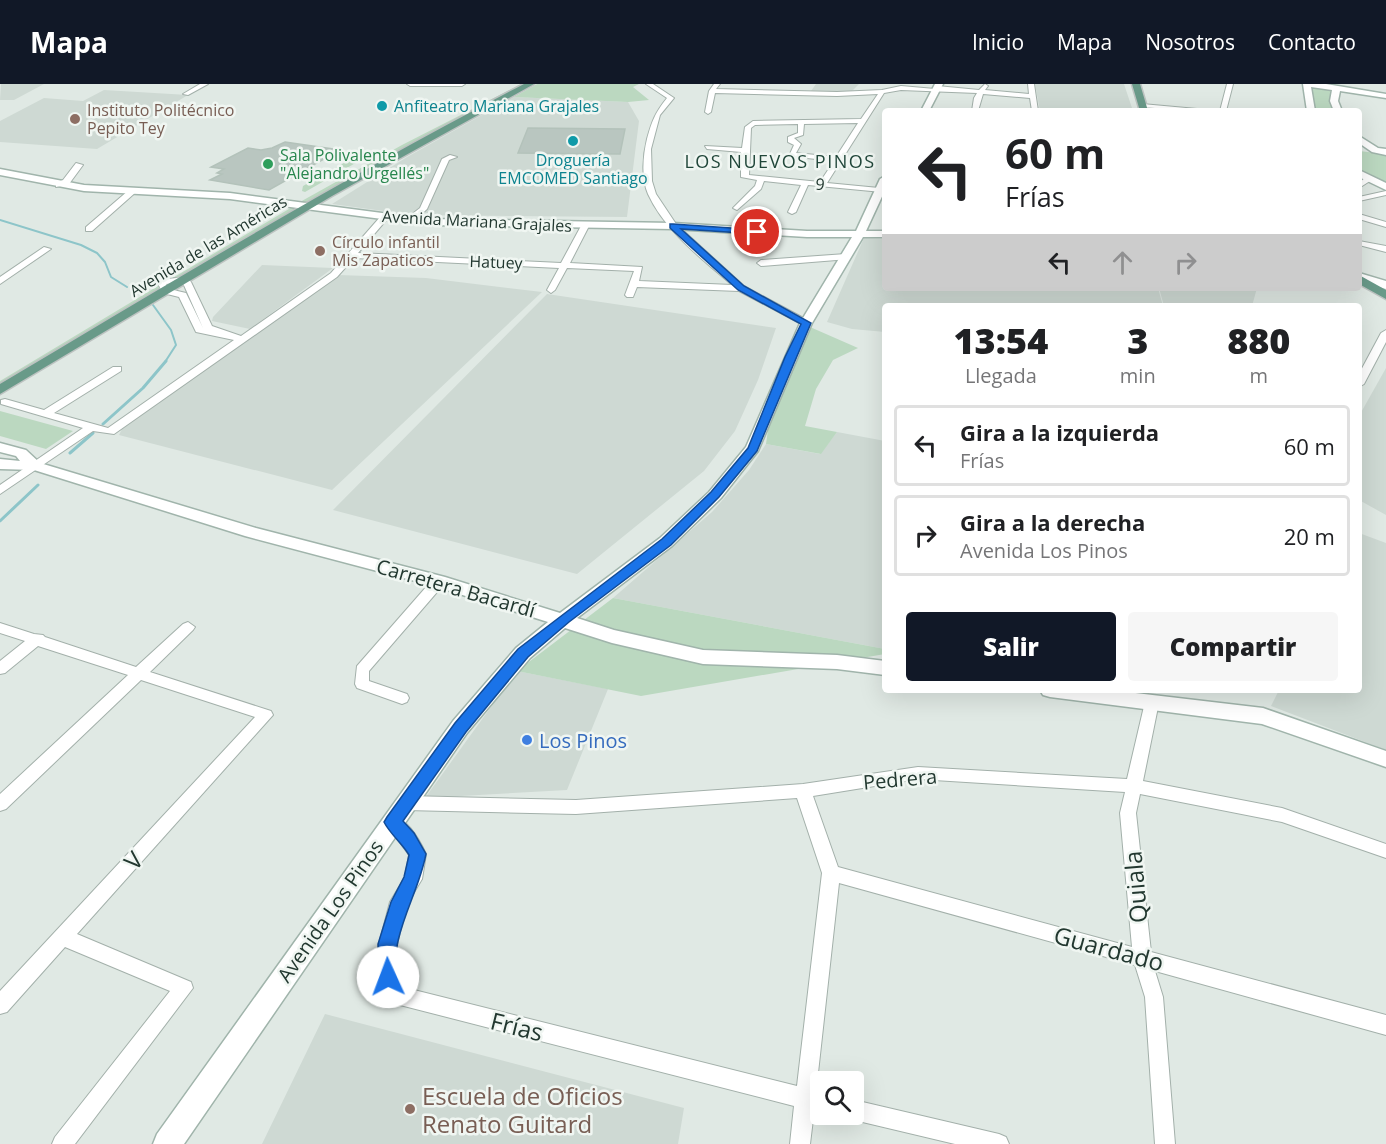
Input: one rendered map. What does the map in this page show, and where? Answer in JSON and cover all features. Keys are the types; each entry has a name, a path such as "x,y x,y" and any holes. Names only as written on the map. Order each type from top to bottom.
{"main road":[{"name":"Avenida de las Américas","path":"0,378 163,286 403,142 517,84"},
{"name":"Avenida de las Américas","path":"2,396 163,286 184,279 300,204 530,84"},
{"path":"1130,84 1141,108"},
{"path":"1136,84 1141,108"},
{"path":"1362,277 1386,287"},
{"path":"1362,277 1386,295"}],"street":[{"path":"186,94 205,84"},
{"path":"410,84 462,84"},
{"path":"649,84 671,98 657,115 648,149 648,181 652,194 673,226 741,288 806,323"},
{"path":"712,91 717,84"},
{"path":"776,92 778,84"},
{"path":"808,93 814,84"},
{"path":"976,108 980,92 986,84"},
{"path":"1031,84 1035,108"},
{"path":"1224,108 1230,84"},
{"path":"1311,108 1309,84 1386,96"},
{"path":"712,91 837,94 882,92 901,88 937,88 1034,96"},
{"path":"927,108 937,88"},
{"path":"1336,88 1334,101 1337,108"},
{"path":"712,91 717,100"},
{"path":"822,184 882,92"},
{"path":"717,100 828,98 837,94"},
{"path":"708,112 717,100"},
{"path":"801,122 801,134 791,137 790,141 798,144 791,155 838,159"},
{"path":"737,208 758,187 761,179 745,177 748,127 753,123 863,122"},
{"path":"1362,144 1386,152"},
{"path":"707,147 745,150"},
{"path":"410,220 423,209 446,159 453,158"},
{"path":"59,185 66,182 79,165"},
{"name":"Avenida Mariana Grajales","path":"0,172 59,185 132,192 230,196 410,220 585,226 673,226 757,232 882,234"},
{"path":"1362,175 1386,188"},
{"name":"9","path":"761,179 882,189"},
{"path":"1362,184 1369,179"},
{"path":"792,212 805,183"},
{"name":"Avenida Los Pinos","path":"167,1144 460,728 523,653 666,542 715,495 753,448 806,323 859,235 882,189"},
{"path":"89,229 132,192"},
{"path":"1362,198 1386,193"},
{"path":"1362,217 1386,225"},
{"path":"2,396 46,413 110,432 334,275 384,218"},
{"path":"551,290 585,226"},
{"path":"1362,244 1386,249"},
{"path":"0,281 47,249"},
{"name":"Hatuey","path":"353,255 639,268 635,284"},
{"path":"761,263 846,256"},
{"path":"184,279 188,282 208,328 241,339"},
{"path":"630,295 635,284 741,288"},
{"path":"163,286 183,295 199,330 241,339"},
{"path":"1362,378 1386,333"},
{"path":"46,413 117,369"},
{"path":"0,490 91,427"},
{"name":"Carretera Bacardí","path":"0,447 21,453 35,466"},
{"name":"Carretera Bacardí","path":"0,464 35,466 251,532 439,581 612,636 704,657 837,662 882,668"},
{"path":"402,698 362,684 362,670 439,581"},
{"path":"0,804 188,627"},
{"path":"0,628 38,638 139,672"},
{"path":"0,669 38,638"},
{"name":"V","path":"0,1005 266,715 139,672"},
{"path":"1094,693 1263,716 1386,759"},
{"name":"Quiala","path":"1152,702 1128,813 1142,957 1154,998 1165,1144"},
{"name":"Pedrera","path":"406,803 576,807 803,791 918,773 1135,786 1282,815 1386,851"},
{"path":"803,791 831,873 815,1071"},
{"name":"Frías","path":"393,822 408,838 418,854 413,879 399,902 388,944 388,977 400,996 810,1099"},
{"name":"Guardado","path":"831,873 1386,1025"},
{"path":"62,1144 184,988 63,937"},
{"path":"800,1144 810,1110"},
{"path":"864,1113 969,1141 999,1144"}],"shaded area":[{"path":"1,84 44,84 14,100 0,100"},
{"path":"816,84 859,84 852,91 841,93 811,91"},
{"path":"1035,84 1124,84 1132,108 1039,108"},
{"name":"Instituto Politécnico Pepito Tey","path":"104,90 188,95 97,149 0,142 0,121 44,98 83,101"},
{"path":"514,97 628,102 639,121 627,217 413,215 332,204 407,157"},
{"path":"864,238 882,239 882,291 1159,291 1162,303 882,303 882,332 852,329 827,322"},
{"path":"262,265 333,268 250,329 212,321 213,317"},
{"path":"338,275 426,278 542,292 332,490 119,435 122,429"},
{"path":"1160,291 1256,291 1253,303 1163,303"},
{"path":"547,294 776,328 758,380 735,431 704,471 577,574 333,510"},
{"path":"1386,368 1386,515 1362,502 1362,411"},
{"path":"837,432 882,440 882,648 613,598 712,512 749,470 766,444 820,454"},
{"path":"1362,534 1386,543 1386,750 1271,706 1278,693 1362,693"},
{"name":"Los Pinos","path":"517,671 608,689 567,790 425,798"},
{"name":"Escuela de Oficios Renato Guitard","path":"325,1014 684,1108 678,1144 262,1144"}],"green space":[{"path":"521,84 526,84 419,139 305,203 300,202 402,145"},
{"path":"537,84 639,84 633,87 649,100 628,102 514,97"},
{"path":"1313,87 1331,89 1333,108 1314,108 1311,99"},
{"path":"1362,151 1386,154 1386,186 1362,171"},
{"path":"366,157 305,192 302,191 303,186 351,159"},
{"path":"294,206 300,207 181,278 171,279"},
{"path":"158,286 160,290 0,386 0,381"},
{"path":"810,327 858,348 833,360 816,389 805,426 837,432 821,454 766,444 768,430"},
{"path":"0,411 73,431 46,449 0,436"},
{"path":"613,598 882,648 882,655 641,696 517,671"}],"building":[{"name":"Droguería EMCOMED Santiago","path":"528,128 625,129 620,154 518,153"},
{"name":"Sala Polivalente \"Alejandro Urgellés\"","path":"285,142 340,150 269,190 210,180 222,174 217,173 224,169 211,167 248,148 261,150"}],"waterway":[{"path":"0,220 81,245 97,253 105,262 111,277 127,287"},
{"path":"153,305 171,330 176,345 165,362"},
{"path":"103,424 143,388 166,361"},
{"path":"70,453 93,433"},
{"path":"0,521 38,485"}],"place":[{"name":"Anfiteatro Mariana Grajales","path":"382,106"},
{"name":"Instituto Politécnico Pepito Tey","path":"75,119"},
{"name":"Droguería EMCOMED Santiago","path":"573,141"},
{"name":"Sala Polivalente \"Alejandro Urgellés\"","path":"268,164"},
{"name":"Círculo infantil Mis Zapaticos","path":"320,251"},
{"name":"Los Pinos","path":"527,740"},
{"name":"Escuela de Oficios Renato Guitard","path":"410,1109"}],"district":[{"name":"LOS NUEVOS PINOS","path":"780,161"}],"route":[{"path":"388,977 388,944 399,902 413,879 418,854 408,838 393,822 426,774 460,728 523,653 666,542 715,495 753,448 806,323 741,288 673,226 757,232"}]}
